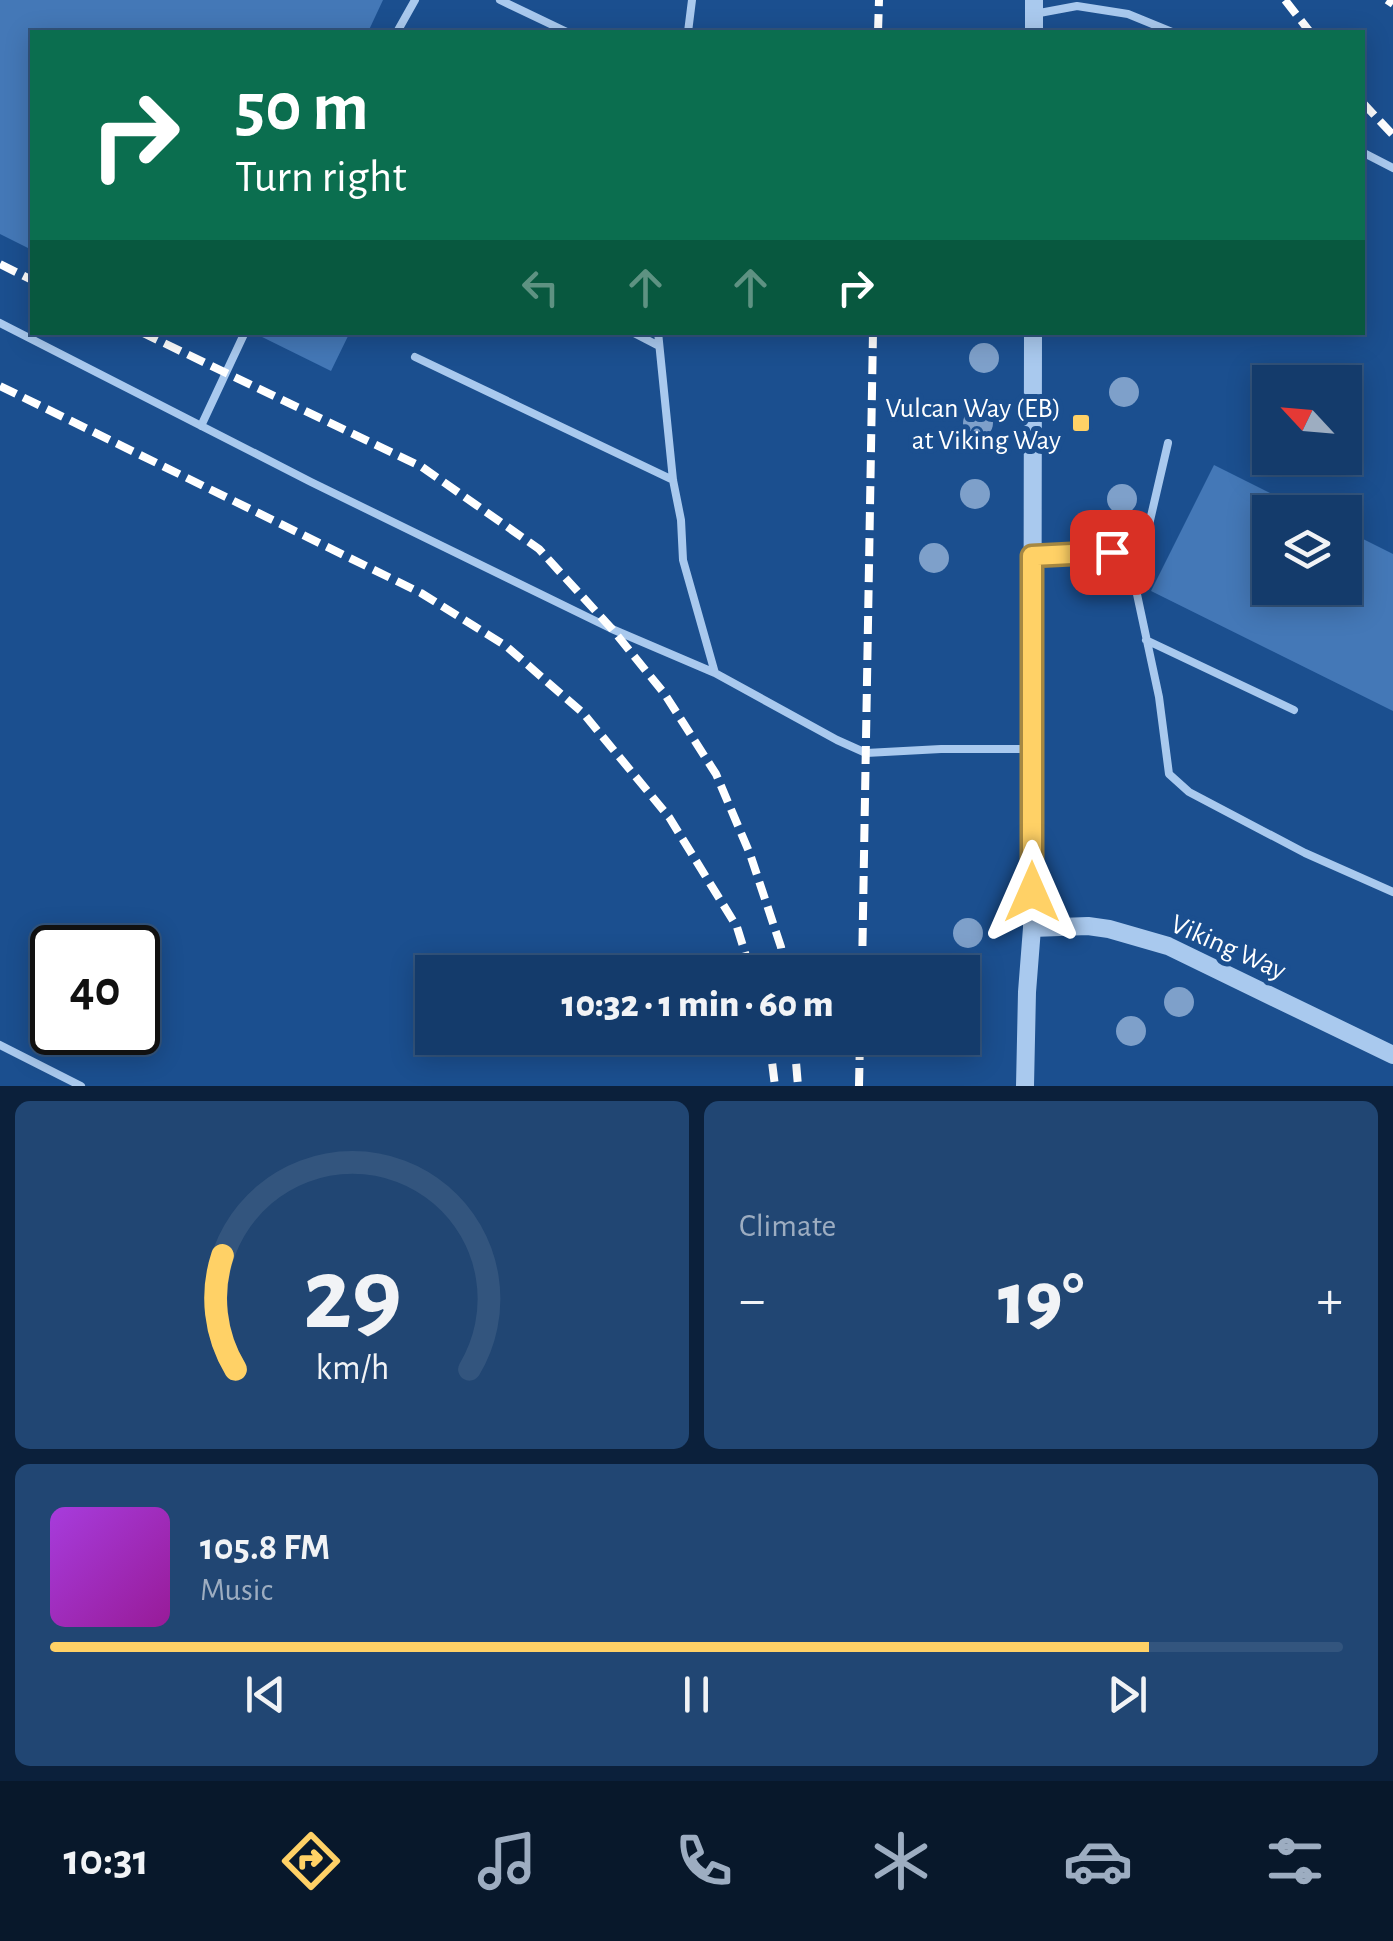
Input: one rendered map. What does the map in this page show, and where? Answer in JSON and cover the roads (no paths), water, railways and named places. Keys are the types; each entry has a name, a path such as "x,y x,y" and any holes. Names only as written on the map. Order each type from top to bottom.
{"street":[{"path":"1026,1086 1032,928 1033,335"},
{"name":"Viking Way","path":"1032,928 1088,926 1168,946 1393,1055"}],"lane":[{"path":"398,30 415,0"},
{"path":"500,0 563,30"},
{"path":"688,30 692,0"},
{"path":"1034,15 1077,6 1128,14 1167,30"},
{"path":"1365,154 1393,168"},
{"path":"0,324 612,629 715,673 866,753 1032,749"},
{"path":"201,426 244,335"},
{"path":"638,335 659,346"},
{"path":"658,335 673,480 681,520 682,560 715,673"},
{"path":"415,358 673,480"},
{"path":"1168,443 1135,585 1159,697 1168,774 1189,792 1305,853 1393,892"},
{"path":"1032,556 1142,552"},
{"path":"1146,640 1294,710"},
{"path":"0,1045 81,1086"}],"railway":[{"path":"878,30 879,0"},
{"path":"1285,0 1308,30"},
{"path":"1387,0 1393,4"},
{"path":"1365,105 1393,135"},
{"path":"0,264 30,279"},
{"path":"147,335 422,467 539,549 664,693 716,774 750,854 782,955"},
{"path":"862,955 873,335"},
{"path":"0,386 421,593 506,646 583,713 669,817 737,927 746,955"},
{"path":"771,1055 775,1086"},
{"path":"795,1055 798,1086"},
{"path":"859,1086 860,1055"}],"place":[{"name":"Vulcan Way (EB) at Viking Way","path":"1081,423"}]}
